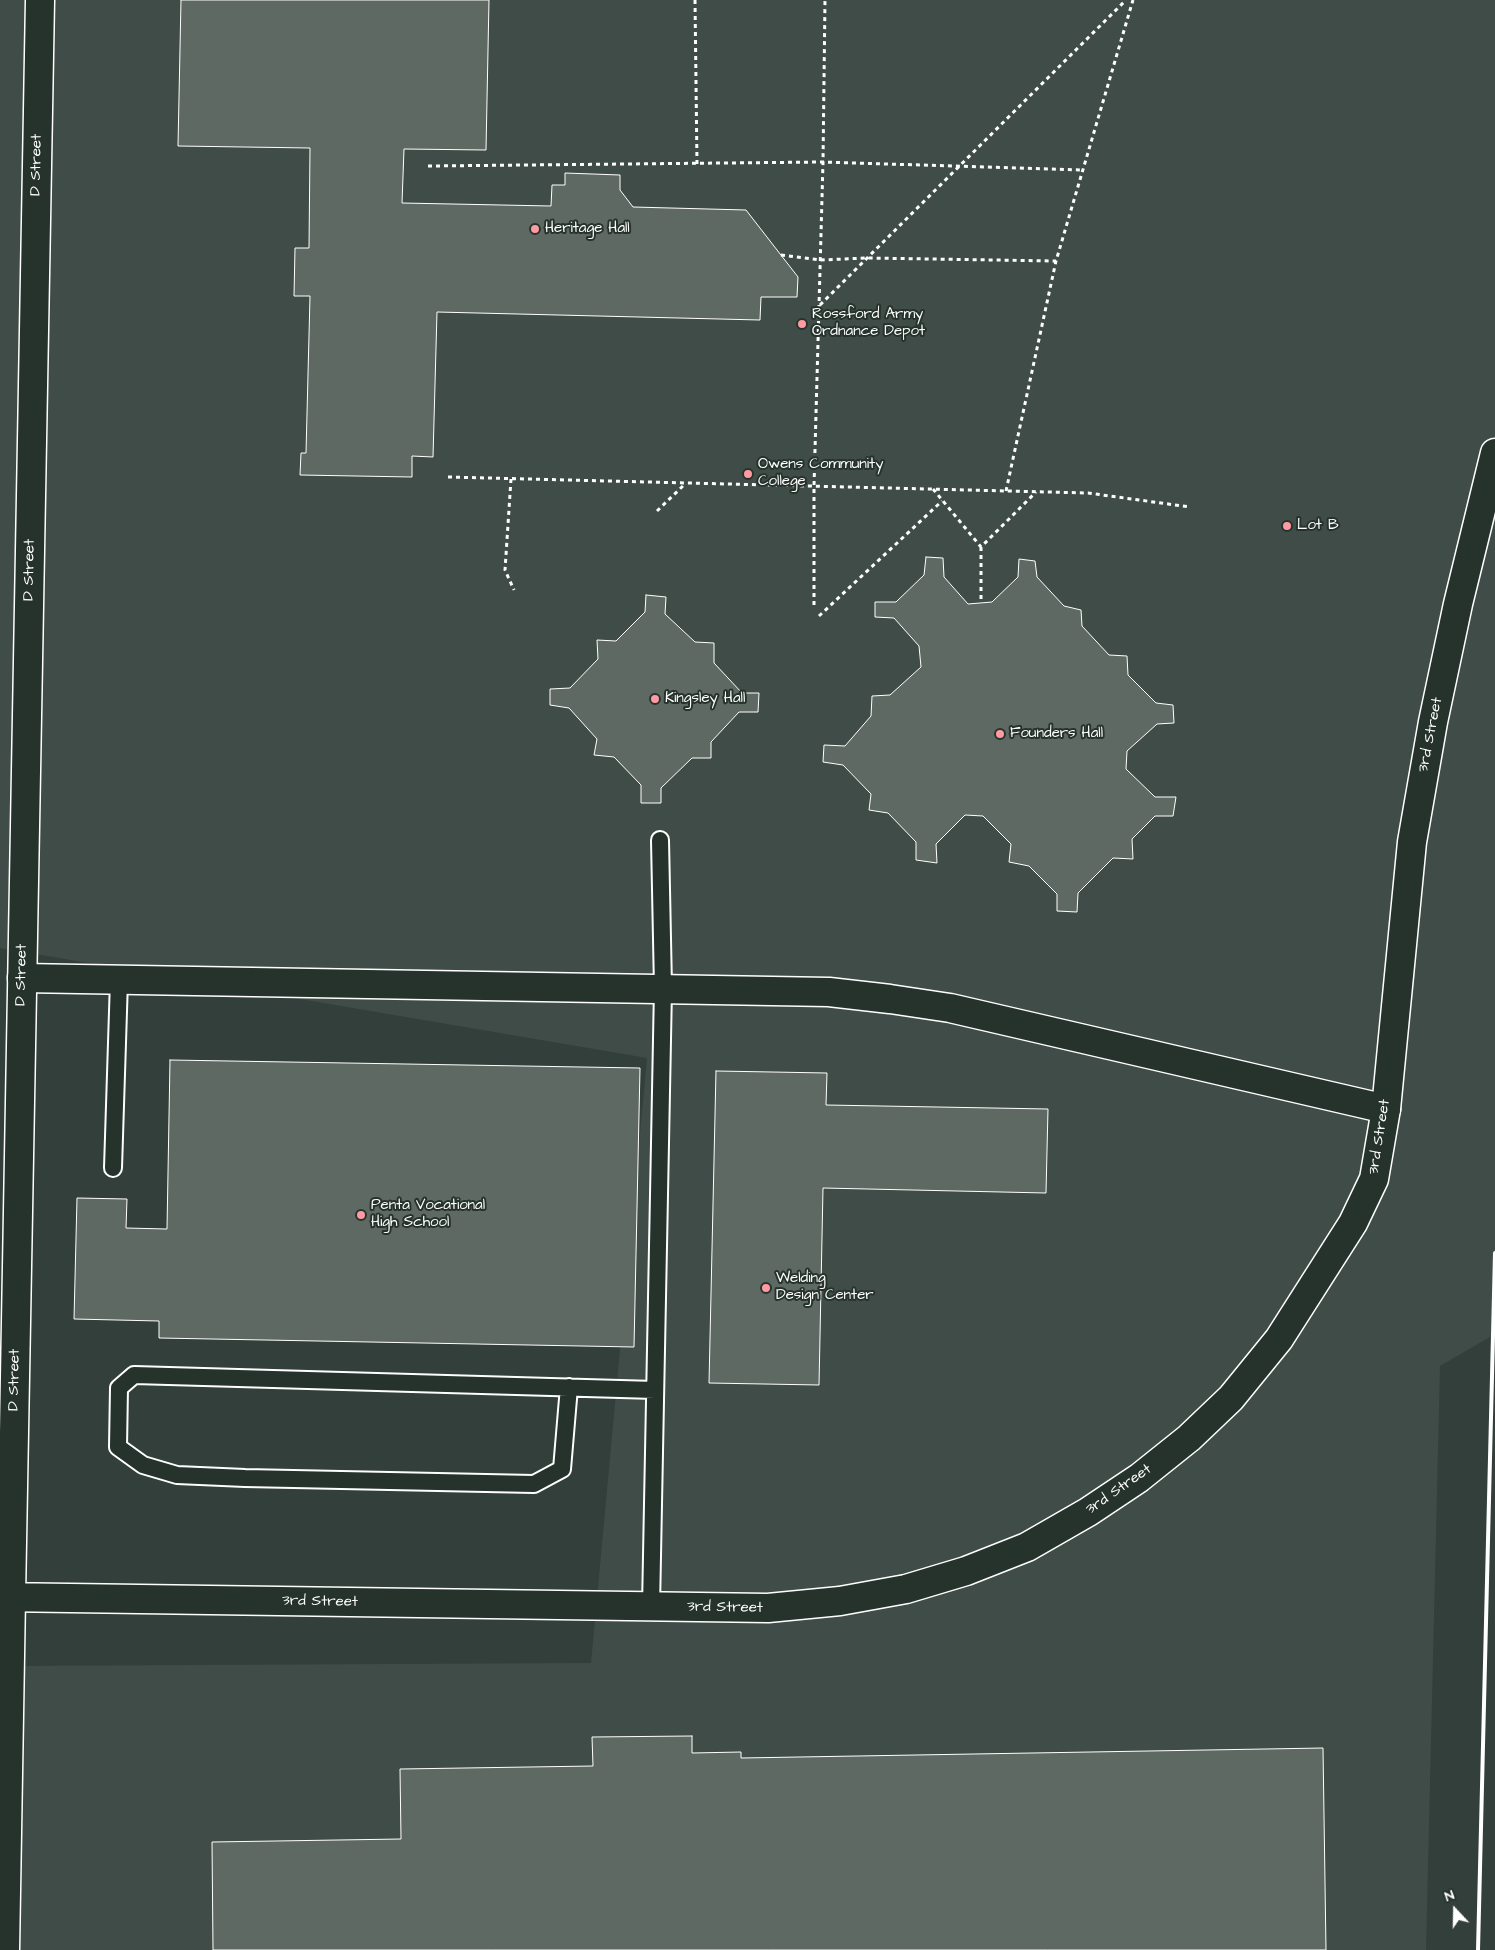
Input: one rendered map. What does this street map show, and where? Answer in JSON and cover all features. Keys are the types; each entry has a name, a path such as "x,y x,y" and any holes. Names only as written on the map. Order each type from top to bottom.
{"street":[{"name":"D Street","path":"5,1950 5,1597 22,978 40,0"},
{"name":"3rd Street","path":"5,1597 768,1608 840,1601 906,1589 966,1571 1027,1547 1088,1512 1139,1478 1189,1438 1231,1398 1279,1339 1353,1223 1374,1179 1386,1109 1412,842 1432,722 1458,604 1495,453"},
{"path":"22,978 828,992 950,1008 1386,1109"}],"lane":[{"path":"651,1607 663,988 660,840"},
{"path":"113,1168 119,980"},
{"path":"569,1387 562,1469 534,1484 177,1475 143,1465 118,1447 119,1388 134,1375 569,1387 656,1390"}],"path":[{"path":"696,0 696,164"},
{"path":"814,605 814,486 823,162 825,0"},
{"path":"819,306 1126,0"},
{"path":"1006,491 1056,261 1133,0"},
{"path":"428,166 823,162 1082,170"},
{"path":"781,255 820,260 867,258 1056,261"},
{"path":"448,478 1088,493 1190,507"},
{"path":"510,479 505,570 514,590"},
{"path":"657,511 686,483"},
{"path":"932,489 981,547 982,603"},
{"path":"981,547 1036,492"},
{"path":"819,616 942,501"}],"shaded area":[{"name":"Owens Community College","path":"0,0 1495,0 1495,1334 1440,1366 1426,1950 0,1950 0,1666 591,1663 647,1058 0,948"}],"building":[{"name":"Heritage Hall","path":"181,0 489,0 486,150 404,149 402,203 551,206 552,185 565,185 565,173 620,175 620,190 633,207 746,210 798,277 797,297 761,297 760,320 437,312 433,457 412,456 412,477 300,475 301,453 306,453 310,296 294,296 295,248 309,248 310,148 178,146"},
{"name":"Founders Hall","path":"926,557 943,558 944,577 968,604 992,602 1018,577 1019,559 1035,561 1037,577 1064,606 1081,610 1082,626 1109,655 1127,656 1128,675 1156,703 1173,705 1174,723 1157,724 1127,751 1126,769 1155,797 1176,797 1173,816 1155,816 1132,839 1133,859 1113,858 1078,893 1077,912 1057,911 1057,894 1029,866 1009,862 1011,844 983,816 965,815 936,844 937,863 916,860 916,842 888,813 869,810 871,794 843,765 823,762 824,745 845,746 871,716 872,696 890,695 921,667 919,646 894,618 875,617 875,602 896,602 924,575"},
{"name":"Kingsley Hall","path":"646,595 666,597 665,614 695,642 714,643 714,663 742,693 759,693 758,712 739,712 711,742 711,758 692,758 661,788 661,803 641,803 641,785 614,757 594,755 597,739 569,708 550,705 550,689 570,688 598,659 597,640 616,641 645,612"},
{"path":"170,1060 640,1068 634,1347 159,1338 159,1321 74,1319 77,1198 127,1199 126,1228 167,1229"},
{"name":"Welding Design Center","path":"716,1071 827,1073 826,1105 1048,1109 1046,1193 823,1188 819,1385 709,1383"},
{"path":"692,1736 692,1753 741,1752 741,1758 1323,1748 1326,1950 213,1950 212,1842 401,1839 400,1769 593,1766 592,1737"}],"railway":[{"path":"1478,1950 1495,1253"}],"place":[{"name":"Heritage Hall","path":"535,229"},
{"name":"Rossford Army Ordnance Depot","path":"802,324"},
{"name":"Owens Community College","path":"748,474"},
{"name":"Lot B","path":"1287,526"},
{"name":"Kingsley Hall","path":"655,699"},
{"name":"Founders Hall","path":"1000,734"},
{"name":"Penta Vocational High School","path":"361,1215"},
{"name":"Welding Design Center","path":"766,1288"}]}
